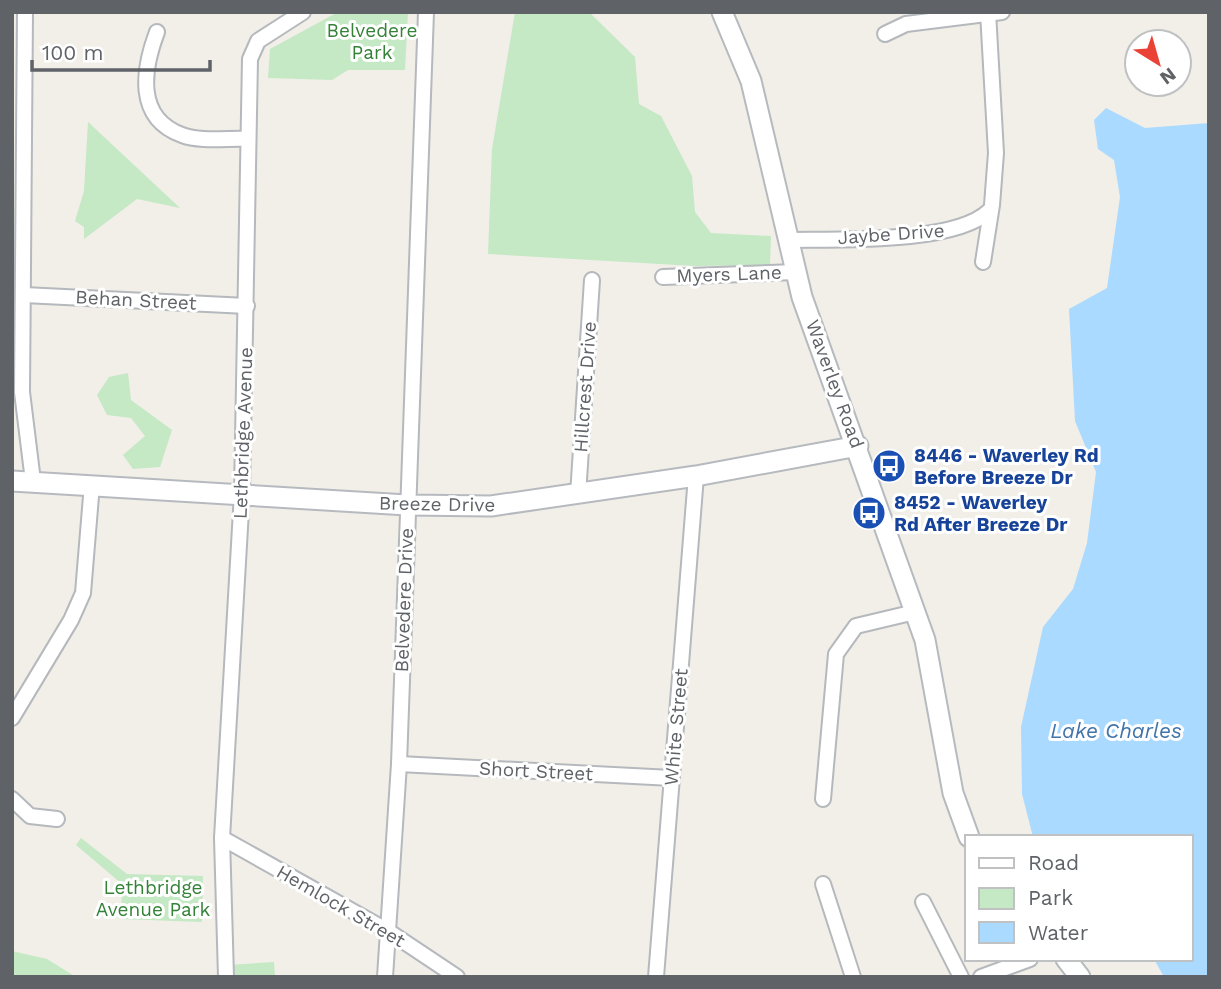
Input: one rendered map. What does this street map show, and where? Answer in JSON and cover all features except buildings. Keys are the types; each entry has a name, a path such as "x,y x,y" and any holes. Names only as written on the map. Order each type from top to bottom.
{"main road":[{"name":"Waverley Road","path":"722,12 751,81 796,272 925,640 953,793 969,835"},
{"name":"Breeze Drive","path":"12,481 407,505 491,506 695,476 858,446"},
{"path":"1068,961 1080,977"}],"street":[{"path":"25,12 22,392 33,481"},
{"name":"Lethbridge Avenue","path":"226,977 222,838 242,493 248,139 253,49 258,41 279,25 303,12"},
{"name":"Belvedere Drive","path":"385,977 399,764 426,12"},
{"path":"885,34 906,24 992,13 996,153 983,262"},
{"path":"157,32 147,58 145,79 148,103 156,117 183,136 248,139"},
{"name":"Jaybe Drive","path":"787,240 918,234 959,228 980,220 989,211"},
{"name":"Myers Lane","path":"663,277 796,272"},
{"name":"Hillcrest Drive","path":"578,495 593,280"},
{"name":"Behan Street","path":"24,295 247,306"},
{"name":"White Street","path":"656,977 695,476"},
{"path":"12,718 71,620 83,593 92,484"},
{"path":"823,799 835,654 856,626 915,612"},
{"name":"Short Street","path":"399,764 672,778"},
{"path":"12,799 30,816 57,819"},
{"name":"Hemlock Street","path":"222,838 388,932 457,977"},
{"path":"823,884 853,977"},
{"path":"923,902 961,977"},
{"path":"981,977 1025,961"}],"green space":[{"name":"Belvedere Park","path":"338,12 408,12 405,70 348,70 332,80 268,78 270,49"},
{"path":"515,12 589,12 635,57 639,104 661,116 692,176 695,212 711,233 771,236 770,265 695,266 488,254 492,149"},
{"path":"88,122 180,208 137,199 84,239 84,227 75,221 84,191"},
{"path":"128,373 131,400 172,430 160,467 133,469 123,455 145,436 131,418 107,415 97,395 109,377"},
{"name":"Lethbridge Avenue Park","path":"81,838 127,874 203,876 202,922 121,919 122,884 76,845"},
{"path":"12,951 47,959 76,977 12,977"},
{"path":"274,962 275,977 231,977 230,965"}],"water":[{"name":"Lake Charles","path":"1106,108 1145,128 1209,123 1209,977 1164,977 1155,961 1193,961 1193,835 1032,835 1022,794 1021,727 1043,627 1073,589 1087,543 1096,472 1075,421 1069,309 1107,288 1120,197 1114,160 1098,149 1094,120"}],"place":[{"name":"8446 - Waverley Rd Before Breeze Dr","path":"889,466"},
{"name":"8452 - Waverley Rd After Breeze Dr","path":"869,513"}]}
